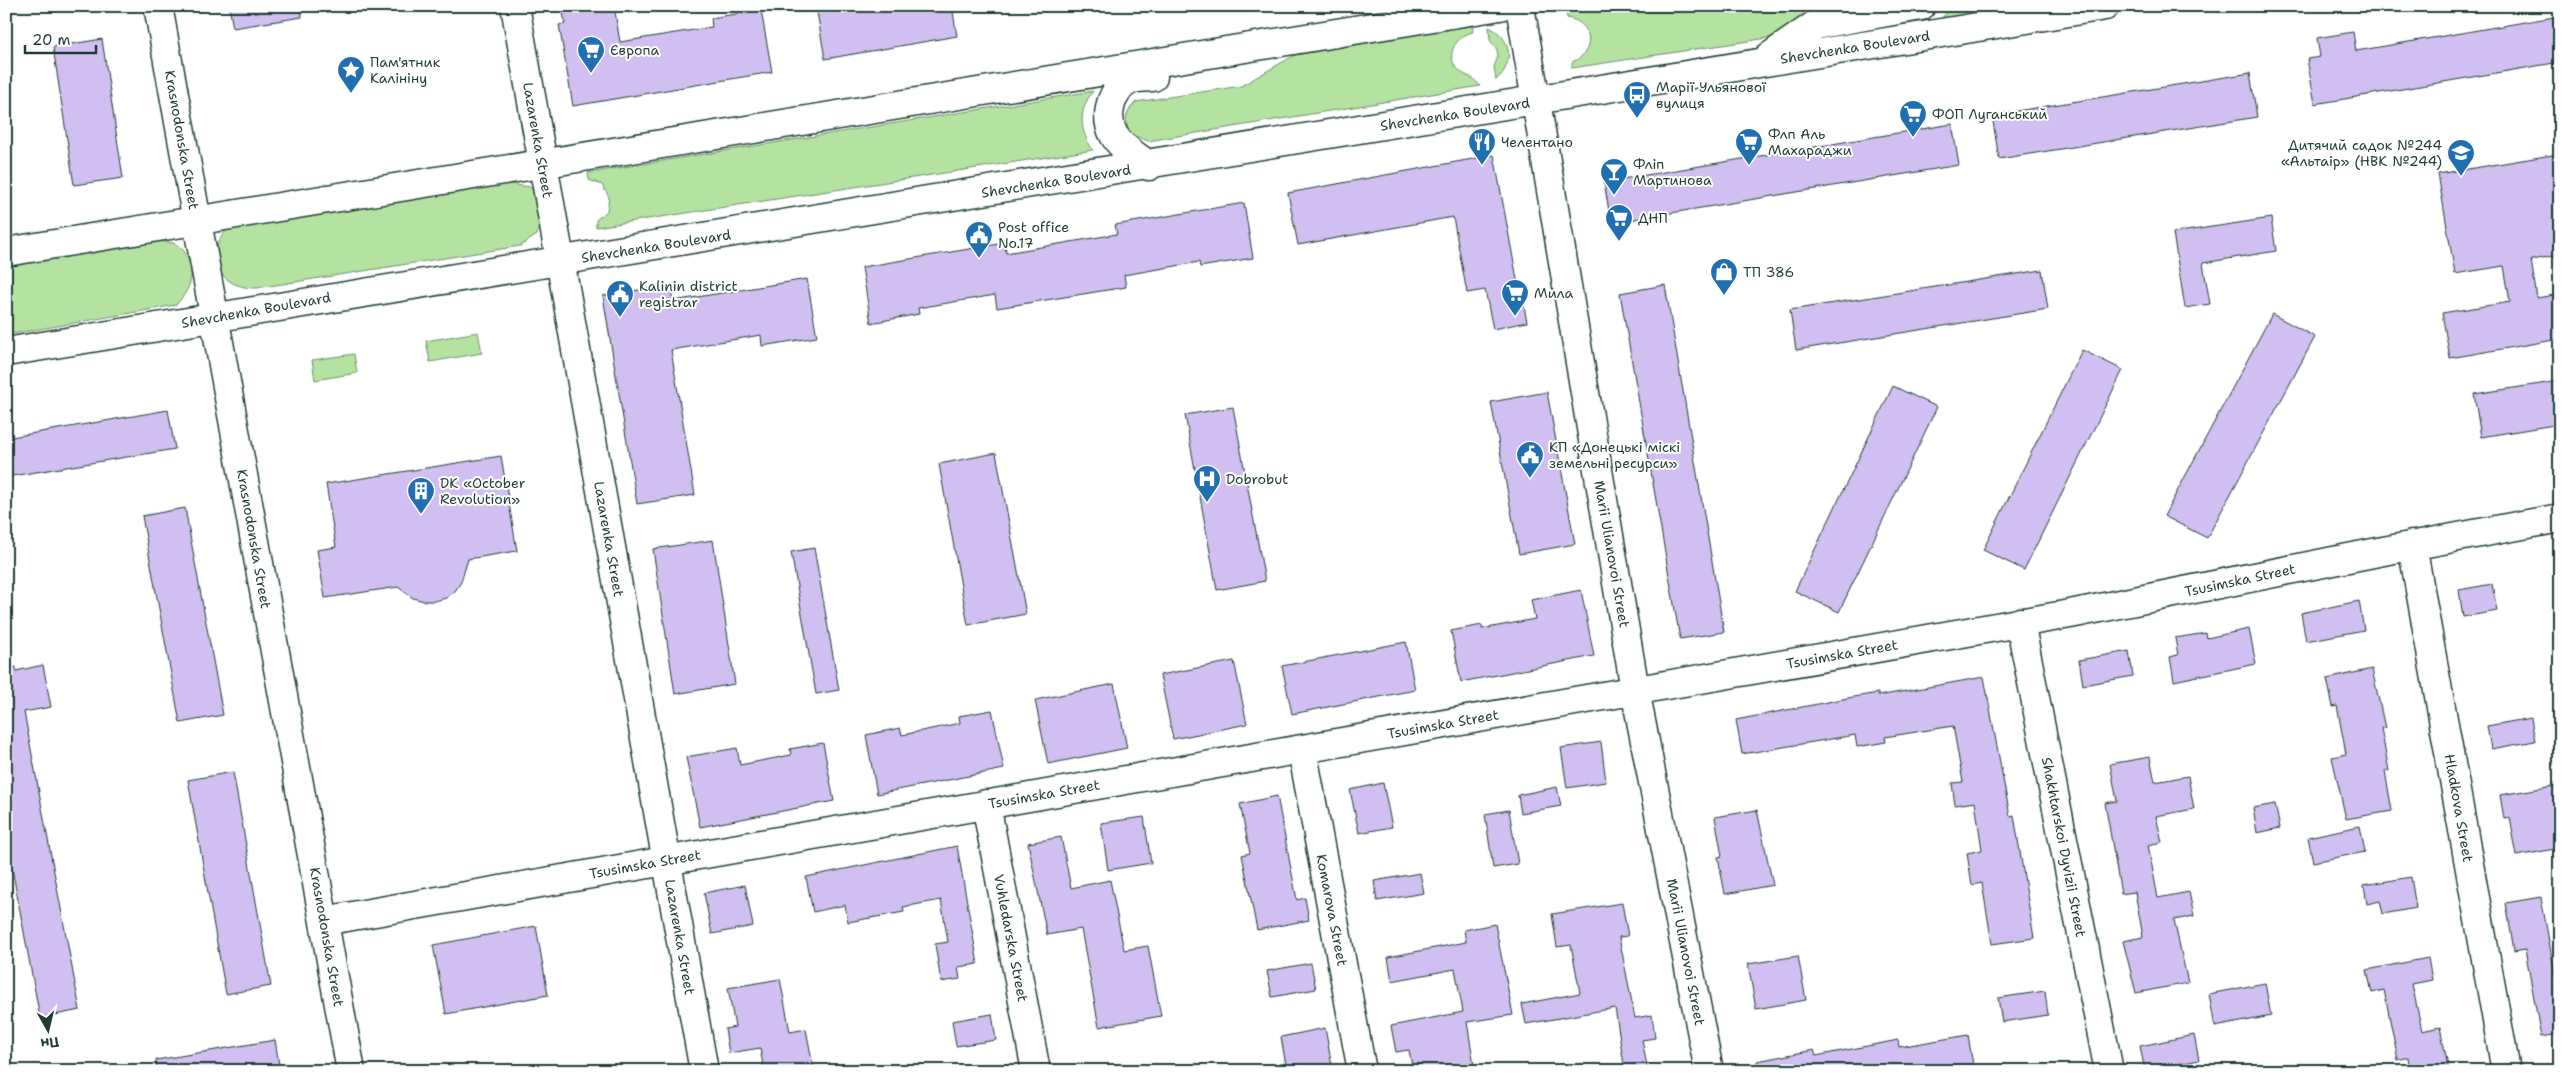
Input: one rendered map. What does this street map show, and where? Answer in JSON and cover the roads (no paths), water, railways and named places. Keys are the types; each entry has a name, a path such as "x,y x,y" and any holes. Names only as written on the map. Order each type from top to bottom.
{"street":[{"name":"Krasnodonska Street","path":"158,6 351,1071"},
{"name":"Lazarenka Street","path":"515,6 704,1071"},
{"path":"6,252 542,164 812,122 1500,6"},
{"name":"Marii Ulianovoi Street","path":"1520,6 1635,690 1709,1071"},
{"path":"1762,62 1815,25 1922,6"},
{"name":"Shevchenka Boulevard","path":"6,352 1149,166 2105,6"},
{"path":"1149,166 1122,145 1109,124 1108,110 1121,88 1130,80 1222,66 1246,49"},
{"name":"Tsusimska Street","path":"324,921 2020,622 2560,518"},
{"name":"Hladkova Street","path":"2412,545 2506,1071"},
{"name":"Shakhtarskoi Dyvizii Street","path":"2020,622 2108,1071"},
{"name":"Komarova Street","path":"1302,749 1362,1071"},
{"name":"Vuhledarska Street","path":"986,804 1036,1071"}],"place":[{"name":"Європа","path":"591,74"},
{"name":"Пам'ятник Калініну","path":"351,94"},
{"name":"Марії Ульянової вулиця","path":"1637,119"},
{"name":"ФОП Луганський","path":"1913,138"},
{"name":"Челентано","path":"1482,166"},
{"name":"Флп Аль Махараджи","path":"1749,166"},
{"name":"Дитячий садок №244 «Альтаір» (НВК №244)","path":"2461,177"},
{"name":"Фліп Мартинова","path":"1614,196"},
{"name":"ДНП","path":"1619,242"},
{"name":"Post office No.17","path":"979,259"},
{"name":"ТП 386","path":"1724,296"},
{"name":"Мила","path":"1515,317"},
{"name":"Kalinin district registrar","path":"620,318"},
{"name":"КП «Донецькі міскі земельні ресурси»","path":"1530,479"},
{"name":"Dobrobut","path":"1207,503"},
{"name":"DK «October Revolution»","path":"421,515"}]}
